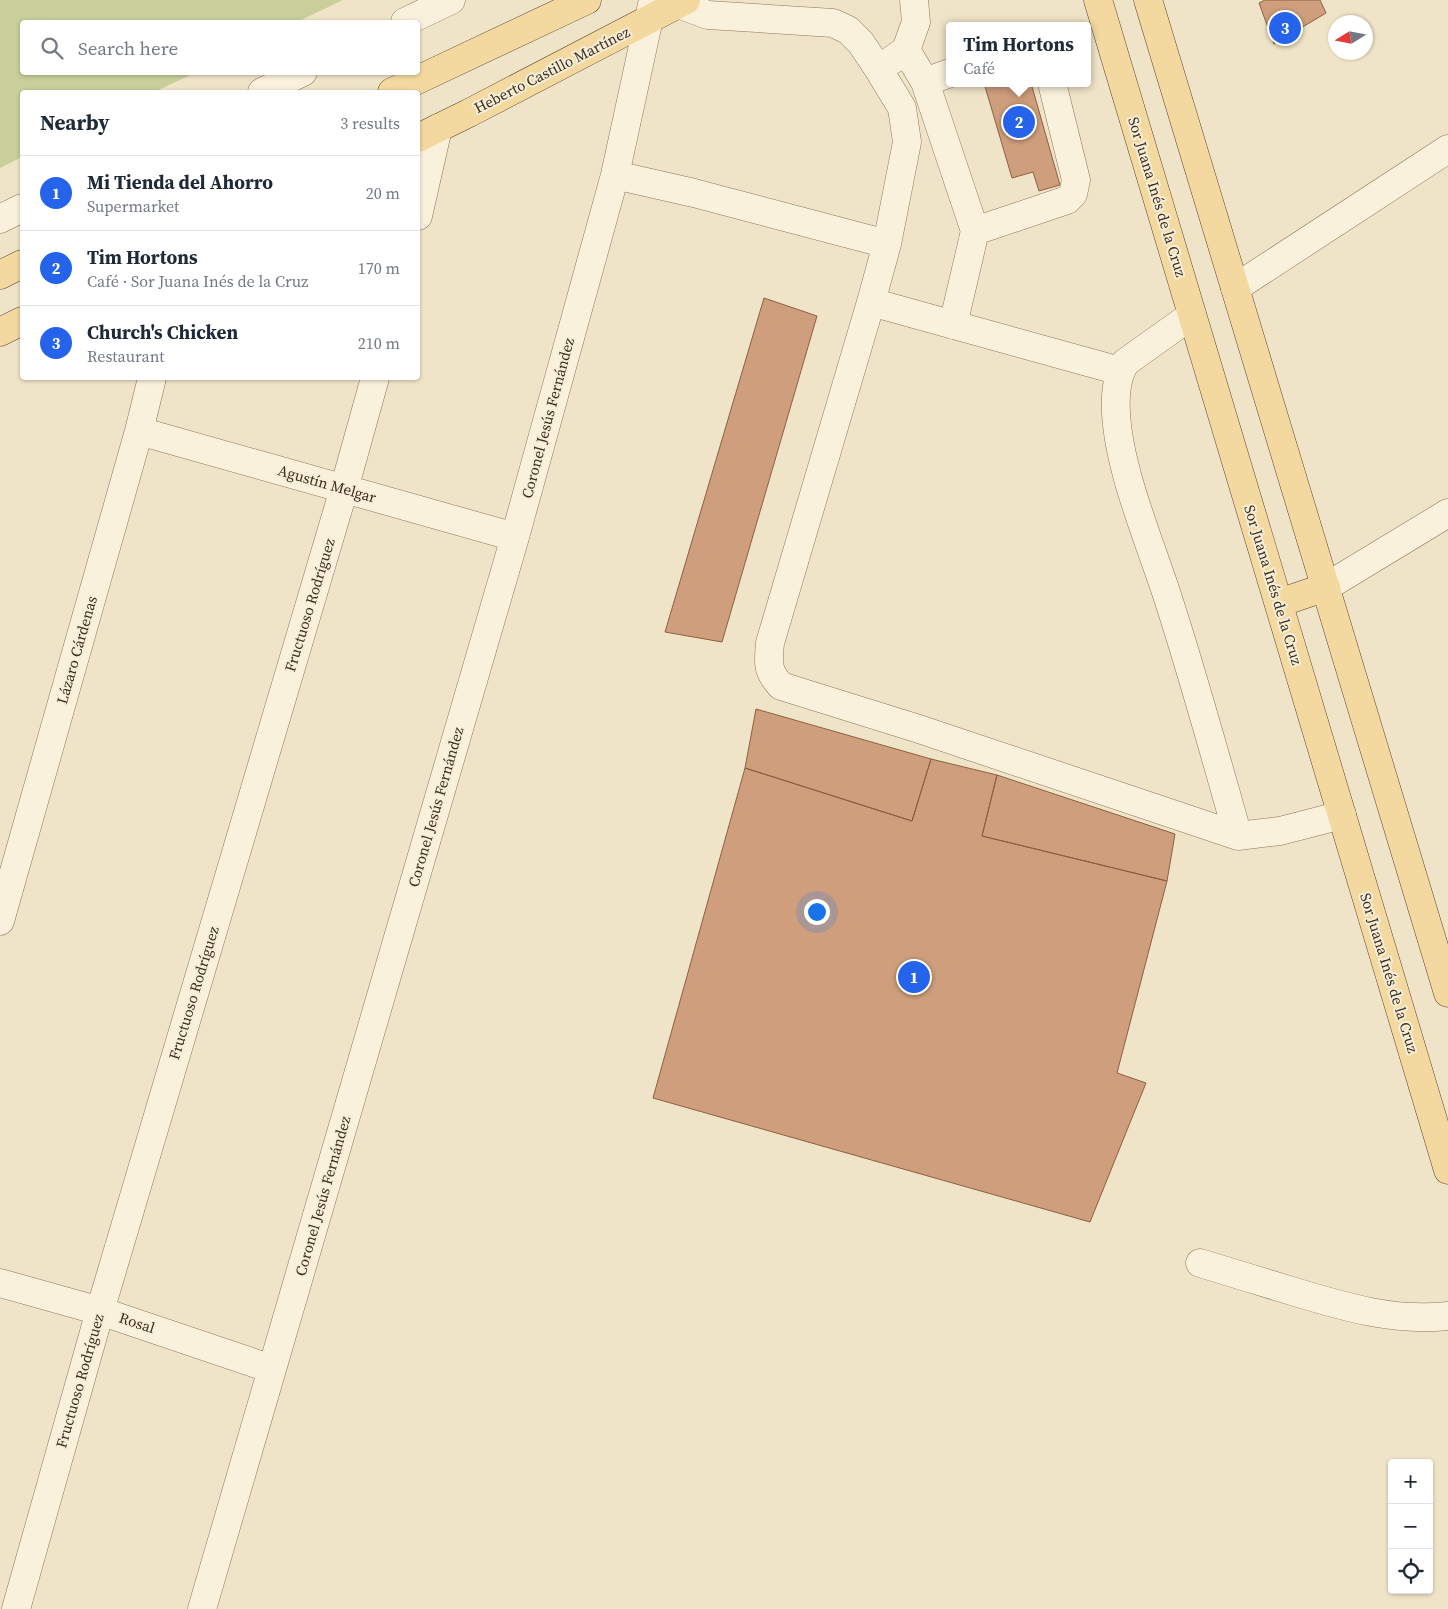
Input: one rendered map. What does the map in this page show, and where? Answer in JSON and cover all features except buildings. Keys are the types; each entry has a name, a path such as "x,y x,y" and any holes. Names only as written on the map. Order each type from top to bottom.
{"main road":[{"path":"396,90 587,0"},
{"name":"Sor Juana Inés de la Cruz","path":"1098,0 1448,1170"},
{"path":"1148,0 1448,993"},
{"name":"Heberto Castillo Martínez","path":"428,133 668,5"},
{"path":"0,275 20,265"},
{"path":"0,332 20,322"},
{"path":"1279,603 1326,587"}],"street":[{"path":"409,20 451,0"},
{"path":"879,70 906,50 916,22 914,0"},
{"path":"668,5 708,15 833,23 848,30 861,43 902,108 907,142 887,244 770,643 768,664 773,677 781,686 919,729 1238,836 1280,831 1342,815"},
{"name":"Coronel Jesús Fernández","path":"202,1609 515,536 615,175 668,5"},
{"path":"906,50 925,82 974,231 953,324"},
{"path":"925,82 946,74"},
{"path":"266,90 297,75"},
{"path":"974,231 1067,200 1073,194 1076,180 1053,87"},
{"path":"420,199 428,133"},
{"path":"1235,288 1448,149"},
{"path":"615,175 887,244"},
{"path":"0,219 20,209"},
{"path":"871,302 1120,371"},
{"path":"1192,315 1126,362 1120,371 1116,389 1116,413 1121,452 1131,489 1192,673 1238,836"},
{"name":"Lázaro Cárdenas","path":"0,921 139,431 152,380"},
{"name":"Fructuoso Rodríguez","path":"16,1609 100,1311 344,489 374,380"},
{"name":"Agustín Melgar","path":"139,431 515,536"},
{"path":"1326,587 1448,513"},
{"path":"1200,1263 1340,1306 1391,1316 1430,1318 1448,1316"},
{"name":"Rosal","path":"0,1282 100,1311 272,1369"}],"green space":[{"path":"0,0 343,0 301,20 20,20 20,75 191,75 158,90 20,90 20,158 0,168"}],"place":[{"name":"Church's Chicken","path":"1285,28"},
{"name":"Tim Hortons","path":"1019,122"},
{"name":"Mi Tienda del Ahorro","path":"914,977"}]}
